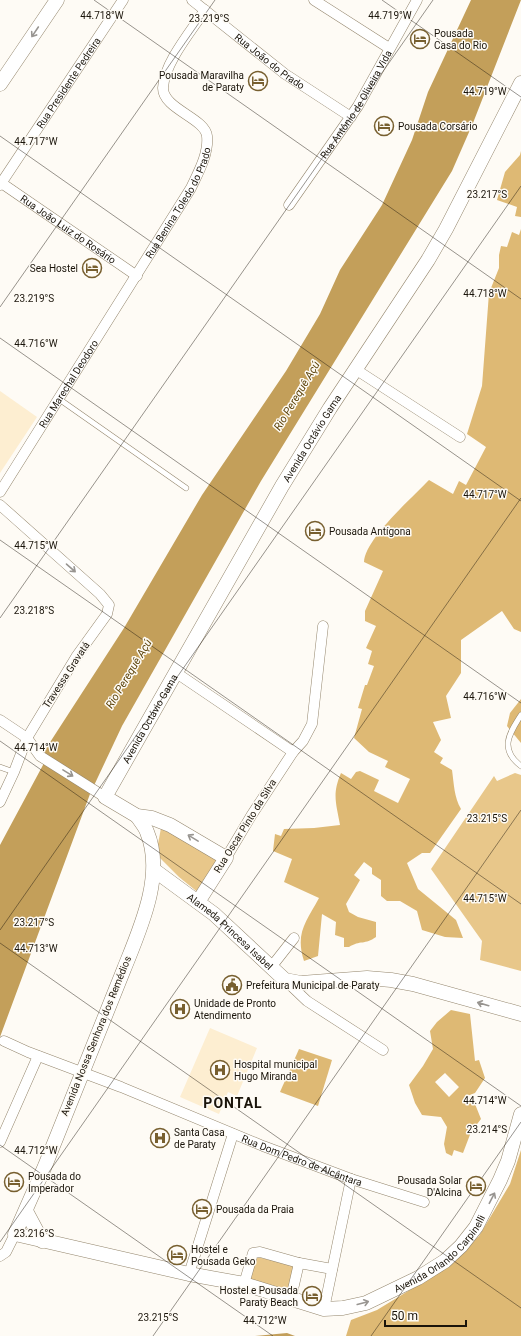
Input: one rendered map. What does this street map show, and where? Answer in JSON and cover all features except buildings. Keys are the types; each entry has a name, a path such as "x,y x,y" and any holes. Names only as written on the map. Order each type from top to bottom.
{"street":[{"path":"0,84 57,0"},
{"name":"Rua Presidente Pedreira","path":"0,183 123,0"},
{"name":"Rua João do Prado","path":"192,0 284,74 351,117"},
{"path":"314,0 389,48"},
{"name":"Rua Antônio de Oliveira Vida","path":"289,205 351,117 417,0"},
{"name":"Rua Benina Toledo do Prado","path":"136,276 191,188 200,168 207,145 207,135 203,128 177,108 167,97 163,89 166,75 174,58 205,10"},
{"name":"Avenida Octávio Gama","path":"100,794 175,672 282,486 355,369 428,260 446,229 521,82"},
{"name":"Rua João Luiz do Rosário","path":"0,183 136,276"},
{"name":"Rua Marechal Deodoro","path":"0,492 136,276"},
{"path":"355,369 460,437"},
{"name":"Travessa Gravatá","path":"0,505 103,597 109,605 107,614 76,657 26,738 14,772 0,802"},
{"name":"Rua Oscar Pinto da Silva","path":"198,902 293,752 303,741 312,724 323,626"},
{"path":"175,672 293,752"},
{"path":"0,720 26,738 40,756 100,794 137,816 152,818 170,825 226,858"},
{"name":"Avenida Nossa Senhora dos Remédios","path":"3,1254 26,1211 135,940 149,896 154,870 151,846 147,831 137,816"},
{"name":"Alameda Princesa Isabel","path":"154,870 214,914 272,966 285,980"},
{"path":"272,966 294,938"},
{"path":"285,980 301,983 367,978 391,980 413,984 521,1014"},
{"path":"285,980 308,1001 383,1050"},
{"name":"Rua Dom Pedro de Alcântara","path":"4,1041 38,1056 82,1071 232,1134 351,1179 424,1202"},
{"path":"0,1142 38,1056"},
{"name":"Avenida Orlando Carpinelli","path":"15,1234 189,1274 244,1284 324,1308 343,1308 366,1303 418,1278 445,1261 461,1246 476,1227 500,1180 508,1161 521,1114"},
{"path":"189,1274 232,1134"},
{"path":"324,1308 351,1179"},
{"path":"26,1211 42,1241"},
{"path":"244,1284 253,1252 260,1252 299,1263 332,1269"},
{"path":"291,1298 299,1263"}],"lane":[{"path":"59,399 186,488"},
{"path":"521,715 510,733 508,745 515,761 521,766"},
{"path":"0,766 14,772"}],"shaded area":[{"path":"521,151 521,217 515,216 517,207 497,200 505,172 520,155"},
{"path":"521,229 521,632 514,629 502,611 461,640 461,673 446,696 451,718 433,722 441,740 434,752 443,758 440,763 452,770 456,795 461,809 430,853 422,853 407,863 418,889 456,920 463,938 445,937 422,930 417,911 400,901 387,901 381,896 381,880 372,874 372,868 364,862 354,875 360,880 346,904 349,912 358,917 376,922 376,937 369,941 344,947 344,938 335,935 336,922 322,914 318,956 304,961 301,935 306,921 319,898 284,882 292,859 273,851 275,834 281,836 284,829 340,825 336,804 336,787 341,773 351,779 356,772 360,771 379,780 374,791 398,803 410,779 385,767 388,761 369,752 354,738 362,709 358,708 365,685 367,685 374,666 368,664 372,651 366,648 376,626 365,621 365,611 383,571 364,562 366,553 372,542 390,519 429,480 453,494 459,481 466,485 486,447 467,434 482,386 489,293 499,268 501,246 507,247 512,232 519,235"},
{"path":"0,391 37,417 0,473"},
{"path":"521,699 521,743 507,726 510,713"},
{"path":"515,773 521,775 521,971 480,960 482,941 431,869 494,776 497,781"},
{"path":"162,823 217,858 217,861 200,894 179,877 156,854"},
{"path":"451,1010 470,1014 475,1061 479,1060 485,1078 475,1093 467,1096 475,1104 481,1119 471,1132 463,1153 454,1150 452,1156 446,1153 444,1144 447,1127 441,1117 422,1115 415,1103 409,1085 433,1049 430,1031 437,1022","holes":["445,1073 459,1087 449,1097 435,1082"]},
{"name":"Hospital municipal Hugo Miranda","path":"210,1028 257,1048 237,1096 228,1092 219,1114 180,1097"},
{"path":"299,1049 332,1060 318,1106 280,1092"},
{"path":"521,1150 521,1336 346,1336 351,1320 377,1310 436,1274 479,1236 510,1184"},
{"path":"252,1256 294,1265 289,1292 246,1283"}],"water":[{"name":"Rio Perequê Açú","path":"471,0 521,0 473,123 452,171 261,481 122,726 90,794 0,1037 0,845 43,765 45,750 124,628 202,495 286,371 320,314 340,270 382,205 412,140 428,92"},
{"path":"287,1333 295,1336 255,1336"}],"place":[{"name":"Pousada Casa do Rio","path":"420,39"},
{"name":"Pousada Maravilha de Paraty","path":"258,81"},
{"name":"Pousada Corsário","path":"384,126"},
{"name":"Sea Hostel","path":"92,268"},
{"name":"Pousada Antígona","path":"315,531"},
{"name":"Prefeitura Municipal de Paraty","path":"232,985"},
{"name":"Unidade de Pronto Atendimento","path":"180,1009"},
{"name":"Hospital municipal Hugo Miranda","path":"220,1070"},
{"name":"Santa Casa de Paraty","path":"160,1138"},
{"name":"Pousada do Imperador","path":"14,1182"},
{"name":"Pousada Solar D'Alcina","path":"476,1186"},
{"name":"Pousada da Praia","path":"202,1209"},
{"name":"Hostel e Pousada Geko","path":"177,1255"},
{"name":"Hostel e Pousada Paraty Beach","path":"312,1296"}],"district":[{"name":"PONTAL","path":"233,1103"}]}
